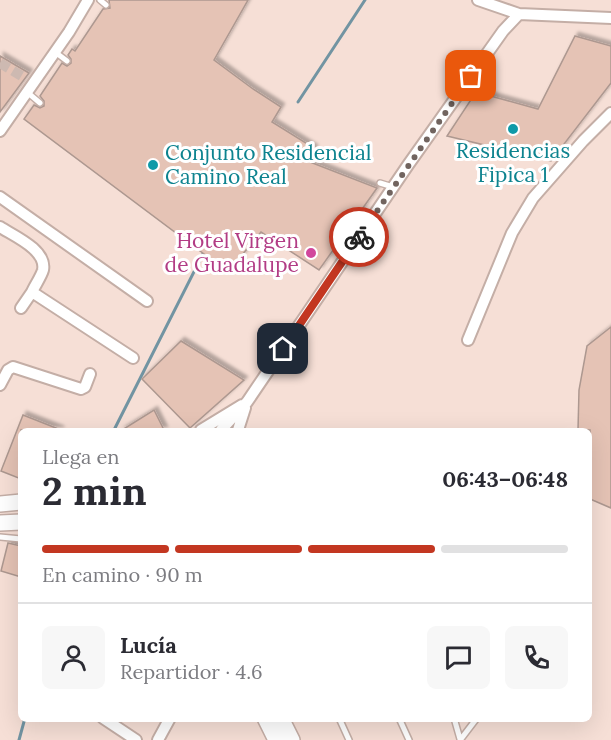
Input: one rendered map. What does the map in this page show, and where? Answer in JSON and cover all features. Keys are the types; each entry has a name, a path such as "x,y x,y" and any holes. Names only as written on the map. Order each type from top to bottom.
{"main road":[{"path":"0,504 18,502"},
{"path":"1,529 18,523"},
{"path":"267,722 276,740"},
{"path":"283,722 292,740"}],"street":[{"path":"0,131 28,84 55,52 88,0"},
{"path":"478,0 519,14 611,18"},
{"path":"224,428 247,402 393,187 503,31 519,14"},
{"path":"468,340 512,233 533,198 611,113"},
{"path":"0,197 147,301"},
{"path":"0,227 39,254 43,266 32,292 21,308"},
{"path":"32,292 133,358"},
{"path":"0,385 8,370 13,367 81,389 85,387 90,374"},
{"path":"204,428 247,402"},
{"path":"239,428 247,402"},
{"path":"109,722 136,740"},
{"path":"158,740 168,722"}],"lane":[{"path":"100,0 106,5"},
{"path":"55,52 67,61"},
{"path":"28,84 40,103"},
{"path":"380,183 393,187"},
{"path":"1,529 18,538"},
{"path":"341,722 350,740"},
{"path":"401,722 409,740"},
{"path":"455,722 460,739"},
{"path":"460,739 474,722"}],"building":[{"path":"109,0 248,0 214,60 281,107 272,122 314,148 310,162 377,188 319,270 261,232 228,272 24,119 34,105 40,108 44,106 44,101 40,96 62,63 67,66 71,63 68,55 72,49 75,51 103,9 110,8"},
{"path":"575,36 611,46 611,83 551,161 447,136 476,92 538,109"},
{"path":"0,56 29,73 0,112"},
{"path":"611,327 611,508 592,500 592,428 578,428 579,390 587,346"},
{"path":"181,341 244,380 190,428 142,379"},
{"path":"154,410 163,428 125,428"},
{"path":"23,415 56,428 18,428 18,478 1,471"},
{"path":"8,543 18,545 18,576 1,571"}],"waterway":[{"path":"298,102 365,0"},
{"path":"115,428 205,250"},
{"path":"19,740 24,722"}],"tunnel":[{"path":"0,63 25,78"}],"way so far":[{"path":"359,237 471,76"}],"place":[{"name":"Residencias Fipica 1","path":"513,129"},
{"name":"Conjunto Residencial Camino Real","path":"153,165"},
{"name":"Hotel Virgen de Guadalupe","path":"311,253"}],"route":[{"path":"283,349 359,237"}]}
